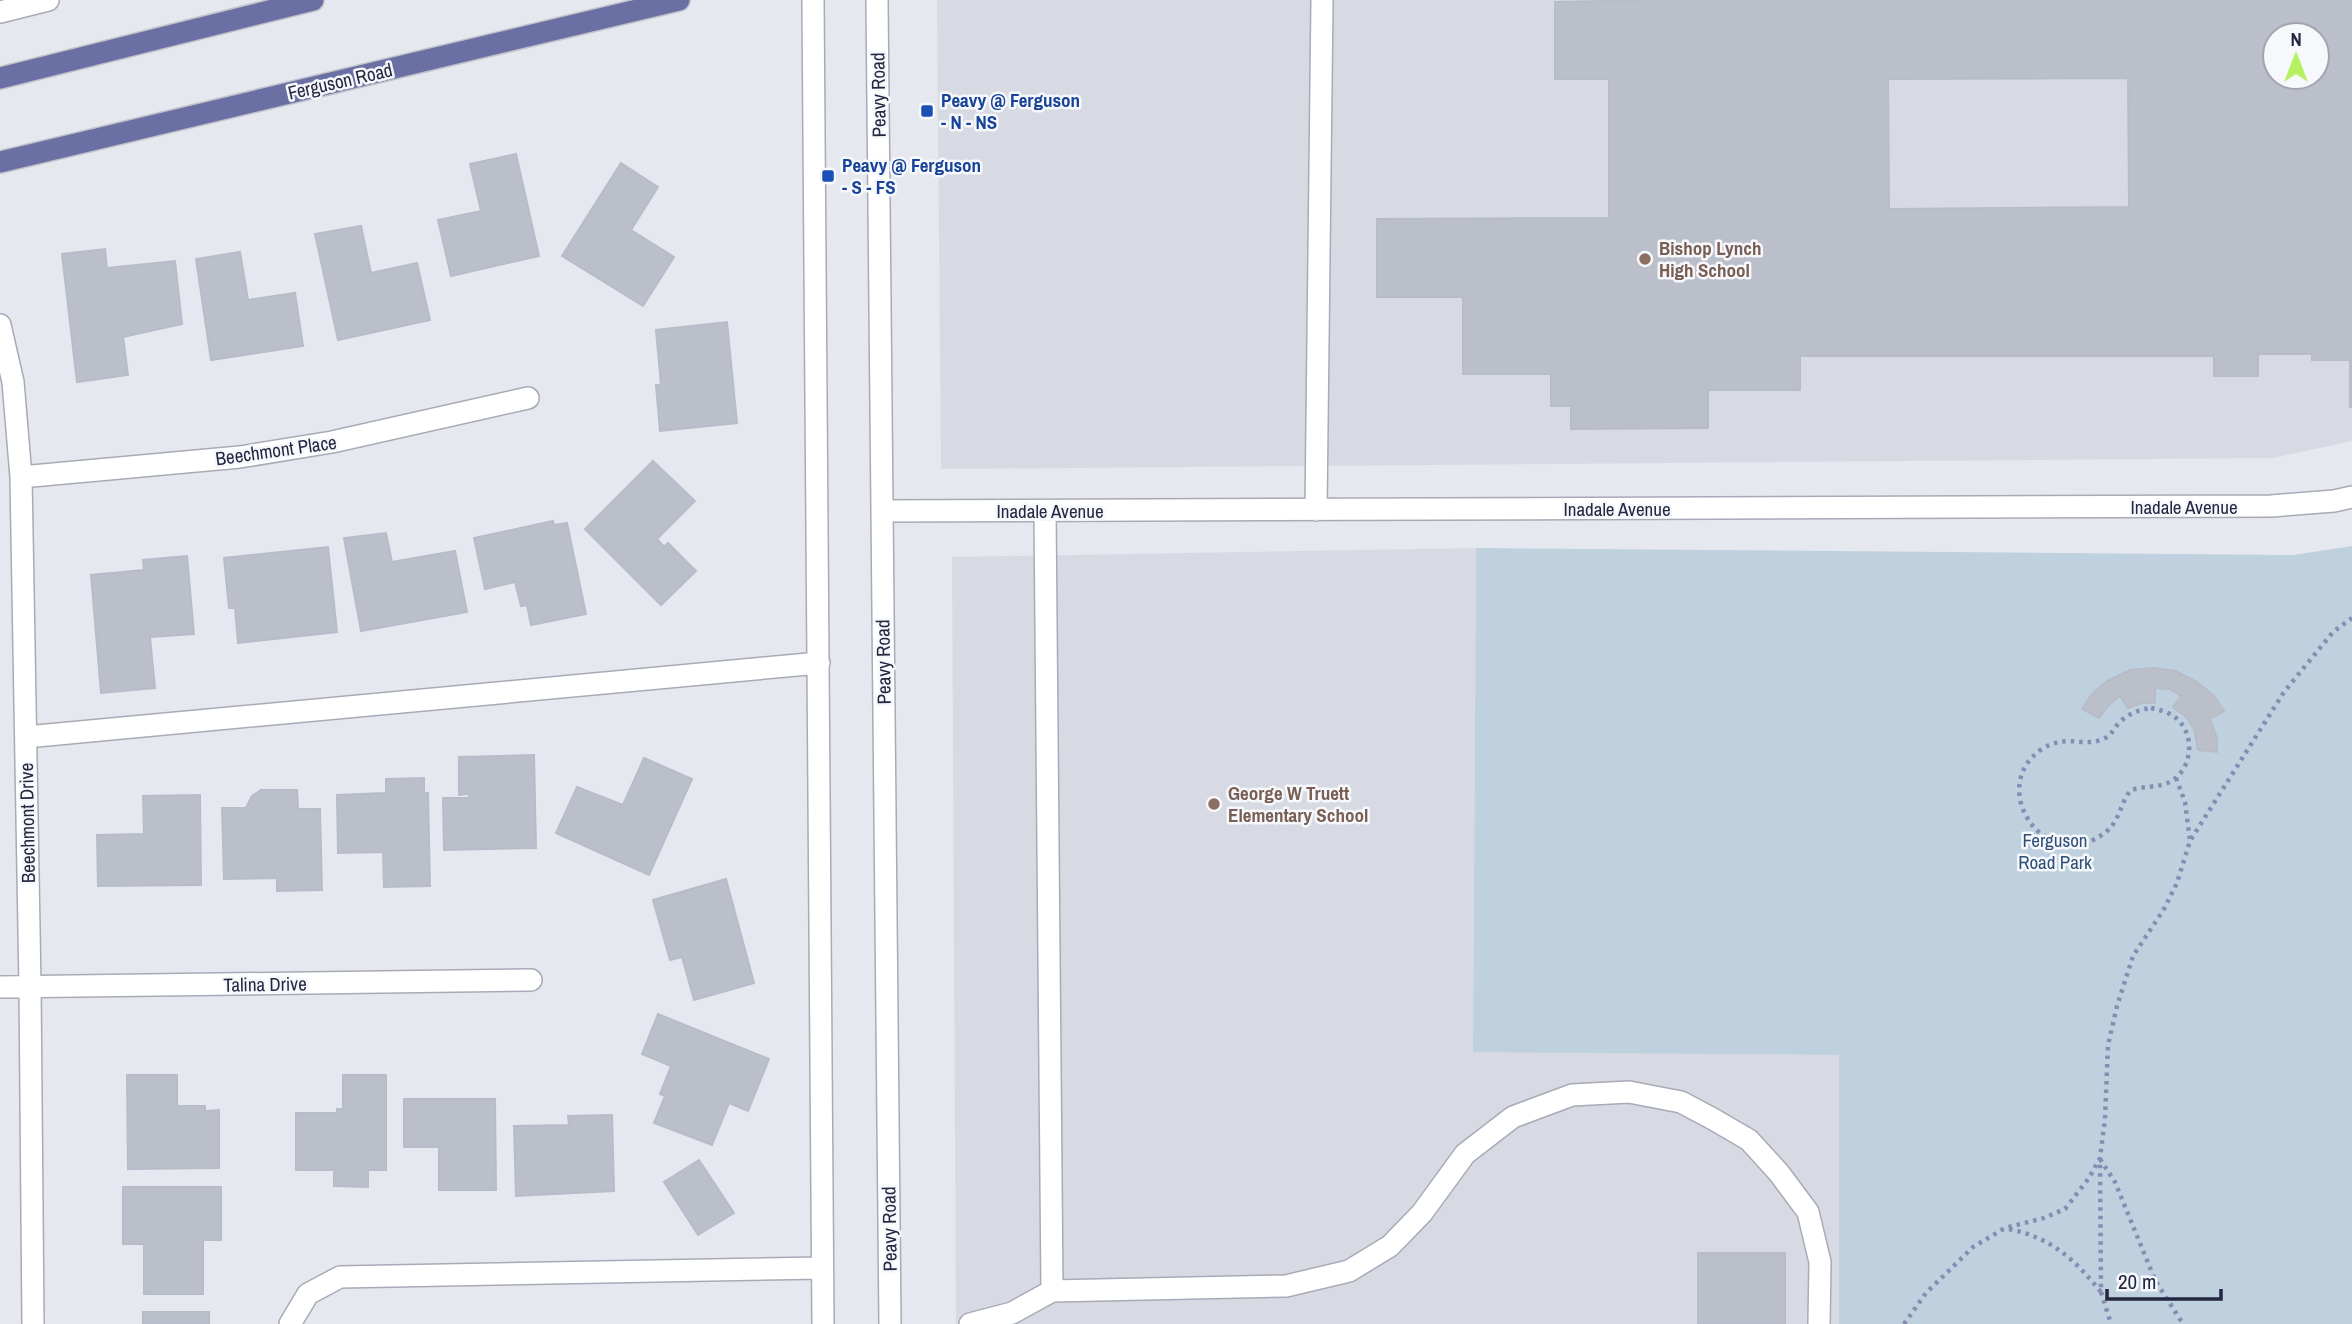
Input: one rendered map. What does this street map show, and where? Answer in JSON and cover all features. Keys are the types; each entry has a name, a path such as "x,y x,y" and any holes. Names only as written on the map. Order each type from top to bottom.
{"main road":[{"path":"0,78 313,0"},
{"name":"Ferguson Road","path":"0,162 679,0"}],"street":[{"path":"0,12 48,0"},
{"path":"813,0 823,1324"},
{"name":"Peavy Road","path":"877,0 890,1324"},
{"path":"1316,510 1322,0"},
{"name":"Beechmont Drive","path":"0,325 13,382 21,477 33,1324"},
{"name":"Beechmont Place","path":"21,477 266,453 332,442 528,398"},
{"name":"Inadale Avenue","path":"882,512 2271,506 2352,497"},
{"path":"1045,511 1052,1290"},
{"path":"26,737 819,663"},
{"name":"Talina Drive","path":"0,987 531,980"},
{"path":"970,1324 1012,1313 1052,1290 1286,1286 1349,1271 1390,1245 1422,1213 1465,1154 1513,1117 1572,1096 1629,1092 1681,1102 1713,1119 1749,1140 1779,1173 1808,1212 1820,1262 1819,1324"},
{"path":"290,1324 308,1294 340,1277 821,1268"}],"path":[{"path":"2111,1324 2101,1292 2100,1158 2105,1119 2108,1045 2133,956 2164,909 2177,883 2190,841 2284,692 2333,632 2352,618"},
{"path":"2151,708 2176,718 2185,728 2189,755 2185,767 2176,778 2164,785 2131,790 2110,830 2078,845 2060,844 2045,838 2032,827 2023,812 2019,796 2021,779 2028,764 2039,751 2054,743 2071,740 2102,740 2127,716 2138,710 2151,708"},
{"path":"2176,778 2185,802 2190,841"},
{"path":"1904,1324 1926,1293 1973,1247 2006,1228 2044,1218 2065,1209 2089,1178 2100,1158"},
{"path":"2100,1158 2115,1182 2155,1280 2183,1324"},
{"path":"2006,1228 2034,1234 2061,1251 2101,1292"}],"shaded area":[{"name":"Bishop Lynch High School","path":"937,0 2352,0 2352,441 2273,458 941,469"},
{"name":"George W Truett Elementary School","path":"1476,548 1473,1051 1840,1055 1839,1324 956,1324 952,557"}],"green space":[{"name":"Ferguson Road Park","path":"2352,546 2352,1324 1839,1324 1839,1055 1473,1052 1476,548 2293,555"}],"building":[{"path":"2352,0 2352,407 2350,360 2312,360 2312,354 2258,354 2258,376 2214,376 2214,356 1800,356 1800,390 1708,390 1708,428 1571,429 1571,406 1551,406 1551,374 1463,374 1463,297 1377,297 1377,219 1609,218 1609,79 1555,79 1555,2","holes":["2128,78 2129,207 1889,209 1888,79"]},
{"path":"516,154 539,256 451,276 438,220 481,211 470,164"},
{"path":"621,163 658,187 631,230 674,257 643,306 562,256"},
{"path":"361,226 371,273 417,263 430,320 338,340 315,234"},
{"path":"105,249 107,268 175,261 182,324 123,337 128,375 77,382 62,254"},
{"path":"240,252 248,300 295,293 303,346 211,360 196,259"},
{"path":"727,322 737,423 660,431 656,385 661,385 656,330"},
{"path":"653,461 695,501 657,539 664,547 668,543 696,571 661,605 585,529"},
{"path":"553,521 554,525 567,523 586,614 531,625 527,605 521,606 515,582 485,589 474,538"},
{"path":"386,533 392,562 455,551 467,612 361,631 344,538"},
{"path":"328,547 337,632 238,643 235,608 229,608 224,558"},
{"path":"187,556 194,634 150,637 155,688 101,693 91,575 144,570 143,560"},
{"path":"2153,668 2176,671 2197,682 2214,696 2224,711 2210,719 2217,738 2217,752 2198,750 2194,729 2186,717 2173,707 2181,696 2170,689 2155,688 2155,703 2142,703 2128,708 2120,696 2099,718 2082,709 2092,694 2107,681 2130,670"},
{"path":"534,755 536,848 444,850 443,798 469,798 469,794 459,795 459,757"},
{"path":"644,758 692,779 649,875 556,833 577,787 623,805"},
{"path":"424,778 424,793 428,793 430,886 384,887 383,852 338,853 337,795 386,793 386,779"},
{"path":"261,790 297,790 298,809 320,809 322,890 277,891 277,878 224,879 222,808 246,808 252,796"},
{"path":"200,795 201,885 98,886 97,835 144,834 143,796"},
{"path":"726,879 754,983 694,1000 682,957 670,960 653,900"},
{"path":"658,1014 769,1059 748,1111 729,1103 712,1145 654,1123 665,1096 660,1094 671,1066 642,1054"},
{"path":"127,1075 177,1075 177,1106 205,1106 205,1111 219,1110 219,1168 128,1169"},
{"path":"343,1075 386,1075 386,1170 368,1170 368,1187 334,1186 334,1170 296,1170 296,1113 337,1113 337,1109 343,1109"},
{"path":"404,1099 495,1099 496,1190 439,1190 439,1147 404,1147"},
{"path":"612,1115 614,1191 516,1196 514,1126 569,1125 568,1116"},
{"path":"699,1160 734,1213 698,1235 664,1182"},
{"path":"123,1187 221,1187 221,1240 203,1240 203,1294 144,1294 144,1244 123,1244"},
{"path":"1698,1253 1785,1253 1785,1324 1698,1324"},
{"path":"143,1312 209,1312 209,1324 143,1324"}],"place":[{"name":"Peavy @ Ferguson - N - NS","path":"927,111"},
{"name":"Peavy @ Ferguson - S - FS","path":"828,176"},
{"name":"Bishop Lynch High School","path":"1645,259"},
{"name":"George W Truett Elementary School","path":"1214,804"}]}
